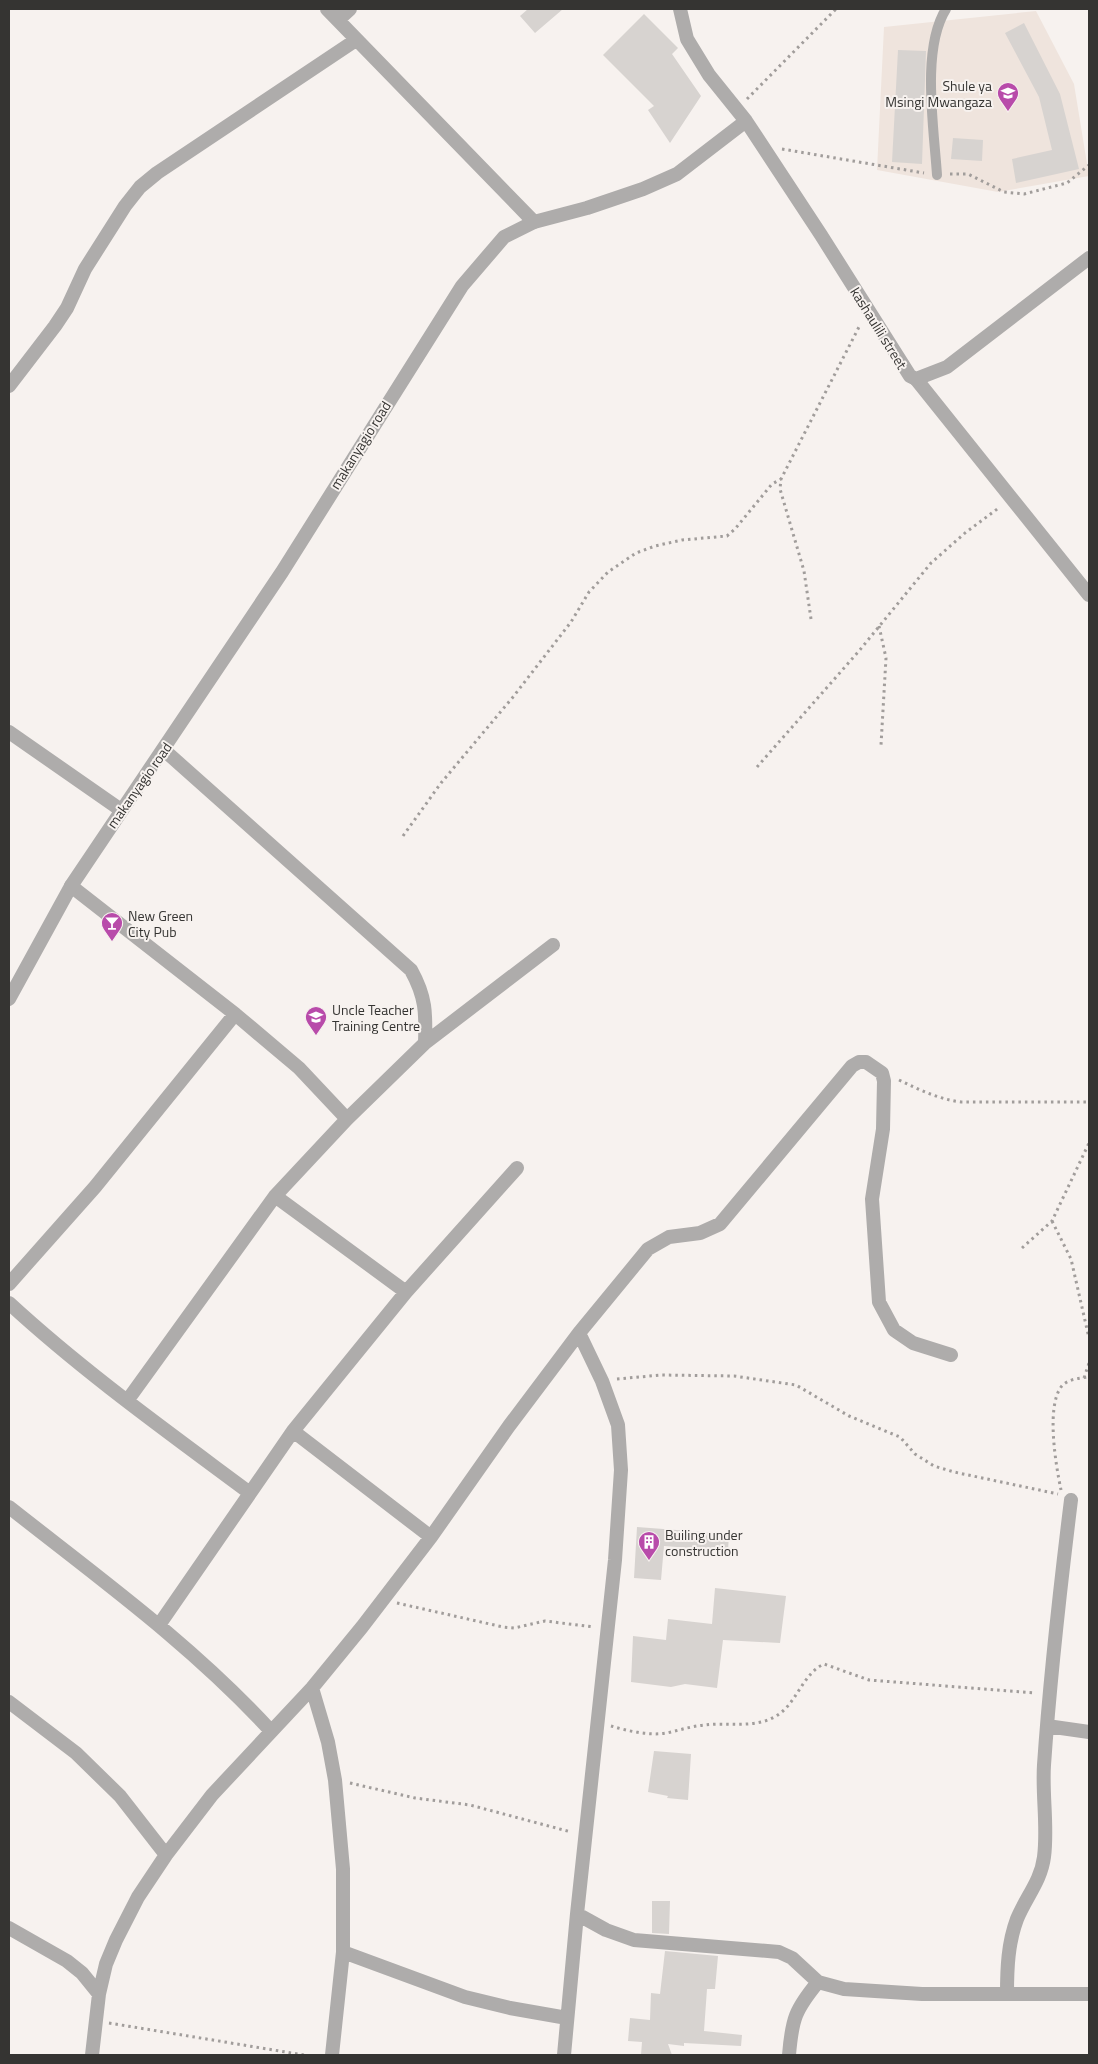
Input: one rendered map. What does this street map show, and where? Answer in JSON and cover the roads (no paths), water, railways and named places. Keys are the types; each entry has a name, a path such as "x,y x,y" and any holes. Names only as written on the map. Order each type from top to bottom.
{"street":[{"path":"327,9 534,222"},
{"path":"338,20 350,9"},
{"path":"679,10 687,39 709,75 746,122"},
{"path":"9,386 55,326 66,308 85,268 140,187 157,173 356,40"},
{"name":"makanyagio road","path":"9,999 71,886 282,572 462,286 504,237 534,222 587,208 634,192 677,174 746,122"},
{"name":"kashaulili street","path":"746,122 821,235 904,370 916,379 947,367 1089,258"},
{"path":"916,379 1089,595"},
{"path":"9,732 121,810"},
{"path":"164,750 411,970 422,989 426,1010 425,1043"},
{"path":"71,886 235,1014 299,1068 347,1119"},
{"path":"127,1401 275,1196 347,1119 425,1043 553,945"},
{"path":"9,1284 95,1187 235,1014"},
{"path":"92,2055 99,1994 116,1940 138,1897 166,1855 212,1795 270,1730 312,1688 384,1600 509,1426 579,1333 648,1249 669,1237 700,1233 720,1224 852,1066 859,1062 866,1062 882,1072 883,1130 872,1199 879,1302 894,1330 913,1343 951,1355"},
{"path":"159,1625 293,1431 406,1292 517,1168"},
{"path":"275,1196 406,1292"},
{"path":"9,1303 48,1338 127,1401 250,1493"},
{"path":"564,2055 621,1470 618,1425 602,1381 579,1333"},
{"path":"293,1431 430,1537"},
{"path":"1007,1994 1007,1966 1012,1934 1018,1917 1036,1885 1044,1856 1043,1781 1049,1694 1071,1500"},
{"path":"9,1507 159,1625 217,1675 270,1730"},
{"path":"312,1688 328,1742 335,1780 342,1869 343,1952 332,2055"},
{"path":"9,1702 76,1753 120,1796 166,1855"},
{"path":"1047,1726 1089,1732"},
{"path":"577,1914 606,1930 634,1940 779,1952 800,1964 818,1982 844,1989 922,1994 1089,1994"},
{"path":"9,1928 68,1961 82,1973 99,1994"},
{"path":"343,1952 465,1997 510,2008 567,2018"},
{"path":"789,2055 790,2034 798,2005 818,1982"}],"lane":[{"path":"937,175 931,61 940,20 946,9"}],"place":[{"name":"Shule ya Msingi Mwangaza","path":"1008,112"},
{"name":"New Green City Pub","path":"112,942"},
{"name":"Uncle Teacher Training Centre","path":"316,1036"},
{"name":"Builing under construction","path":"649,1561"}]}
